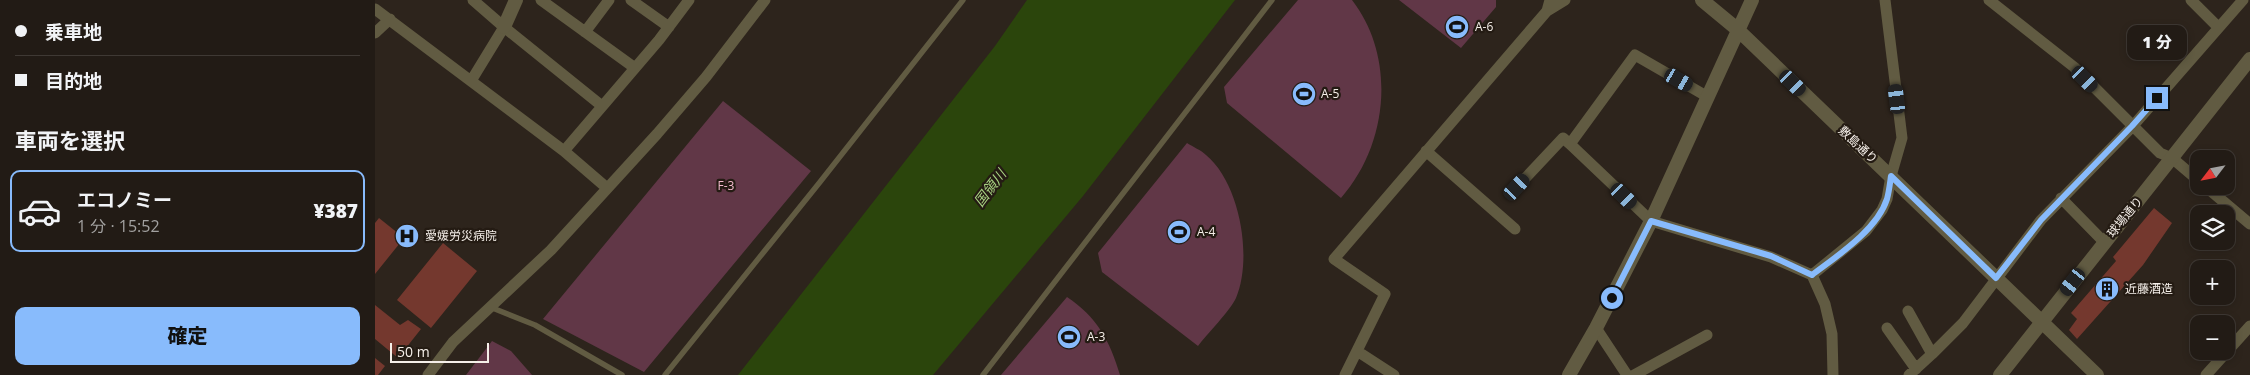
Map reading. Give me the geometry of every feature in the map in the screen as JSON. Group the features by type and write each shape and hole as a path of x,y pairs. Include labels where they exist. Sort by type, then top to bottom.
{"street":[{"path":"473,0 602,106"},
{"path":"471,81 504,27 516,0"},
{"path":"541,0 635,68"},
{"path":"585,32 609,0"},
{"path":"631,0 669,27"},
{"path":"564,151 669,27 689,0"},
{"path":"428,375 453,342 551,250 657,134 765,0"},
{"path":"1345,375 1385,294 1334,259 1549,6 1565,0"},
{"name":"敷島通り","path":"1702,0 1737,29 2097,375"},
{"path":"1569,375 1596,328 1651,221 1737,29 1752,0"},
{"path":"1812,275 1866,231 1887,199 1891,176 1902,138 1885,0"},
{"path":"1989,0 2074,67 2160,152 2172,158 2190,173"},
{"path":"2191,0 2218,27"},
{"path":"1887,328 1912,372 1963,323 2041,220 2132,126 2243,0"},
{"path":"375,8 564,151 607,188"},
{"path":"375,33 390,19"},
{"path":"1570,144 1635,55 1708,97"},
{"name":"球場通り","path":"2000,375 2250,59"},
{"path":"1517,187 1563,138 1651,221 1771,256 1812,275 1825,304 1832,334 1833,375"},
{"path":"1426,151 1515,229"},
{"path":"2216,195 2250,224"},
{"path":"2061,198 2104,242"},
{"path":"1908,310 1932,354"},
{"path":"2206,375 2250,326"},
{"path":"1596,328 1627,375"},
{"path":"1634,375 1707,335"},
{"path":"1357,351 1394,375"}],"lane":[{"path":"665,375 963,0"},
{"path":"983,375 1272,0"},
{"path":"490,307 535,325 622,375"}],"green space":[{"name":"A-5","path":"1298,0 1352,0 1366,23 1376,48 1381,74 1381,101 1377,127 1369,153 1357,177 1341,198 1227,103 1224,87"},
{"name":"A-6","path":"1399,0 1496,0 1496,7 1461,48"},
{"name":"F-3","path":"723,101 811,171 644,372 543,319"},
{"name":"A-4","path":"1187,143 1206,155 1218,168 1227,184 1235,202 1243,243 1241,282 1236,298 1224,316 1198,346 1102,272 1098,253"},
{"name":"A-3","path":"1067,297 1087,313 1101,331 1112,351 1120,375 1001,375"},
{"path":"492,341 511,351 532,375 466,375"}],"water":[{"name":"国領川","path":"1027,0 1235,0 1083,196 933,375 738,375 995,46"}],"building":[{"name":"近藤酒造","path":"2154,208 2172,223 2143,265 2077,339 2069,330 2077,319 2071,313 2116,261 2113,257"},
{"path":"379,218 404,238 375,274 375,223"},
{"path":"443,243 477,271 431,328 397,300"},
{"path":"375,305 400,325 408,320 421,329 398,358 375,339"},
{"path":"375,358 385,366 378,375 375,375"}],"place":[{"name":"A-6","path":"1457,27"},
{"name":"A-5","path":"1304,94"},
{"name":"A-4","path":"1179,232"},
{"name":"愛媛労災病院","path":"407,236"},
{"name":"近藤酒造","path":"2107,289"},
{"name":"A-3","path":"1069,337"}],"route":[{"path":"1612,298 1651,221 1771,256 1812,275 1844,251 1866,231 1887,199 1891,176 1996,278 2041,220 2157,98"}]}
